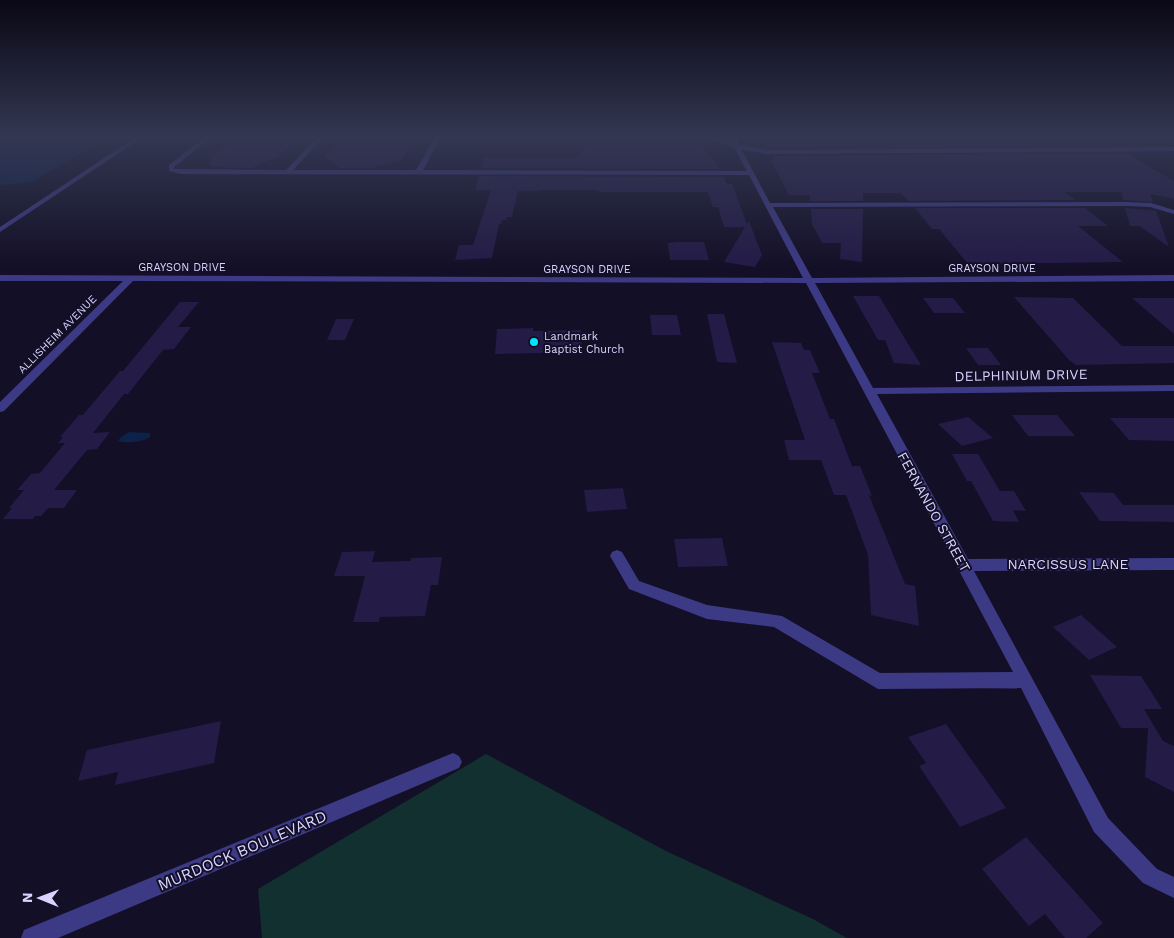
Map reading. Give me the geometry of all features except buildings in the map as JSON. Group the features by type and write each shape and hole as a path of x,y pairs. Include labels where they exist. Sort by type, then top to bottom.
{"street":[{"path":"0,230 74,181"},
{"name":"FERNANDO STREET","path":"755,181 1026,680 1101,825 1150,876 1174,888"},
{"path":"768,205 1128,204 1151,205 1174,212"},
{"name":"GRAYSON DRIVE","path":"0,278 810,281 1174,278"},
{"name":"ALLISHEIM AVENUE","path":"0,408 131,278"},
{"name":"DELPHINIUM DRIVE","path":"868,391 1174,388"},
{"path":"617,556 634,586 707,612 777,620 878,681 1026,680"},
{"name":"NARCISSUS LANE","path":"963,565 1174,564"},
{"name":"MURDOCK BOULEVARD","path":"32,938 453,762"}],"green space":[{"path":"486,754 666,851 813,919 847,938 262,938 258,889"}],"water":[{"path":"0,181 33,181 31,182 0,185"},
{"path":"129,432 150,433 150,437 134,442 118,441"}],"place":[{"name":"Landmark Baptist Church","path":"534,342"}]}
